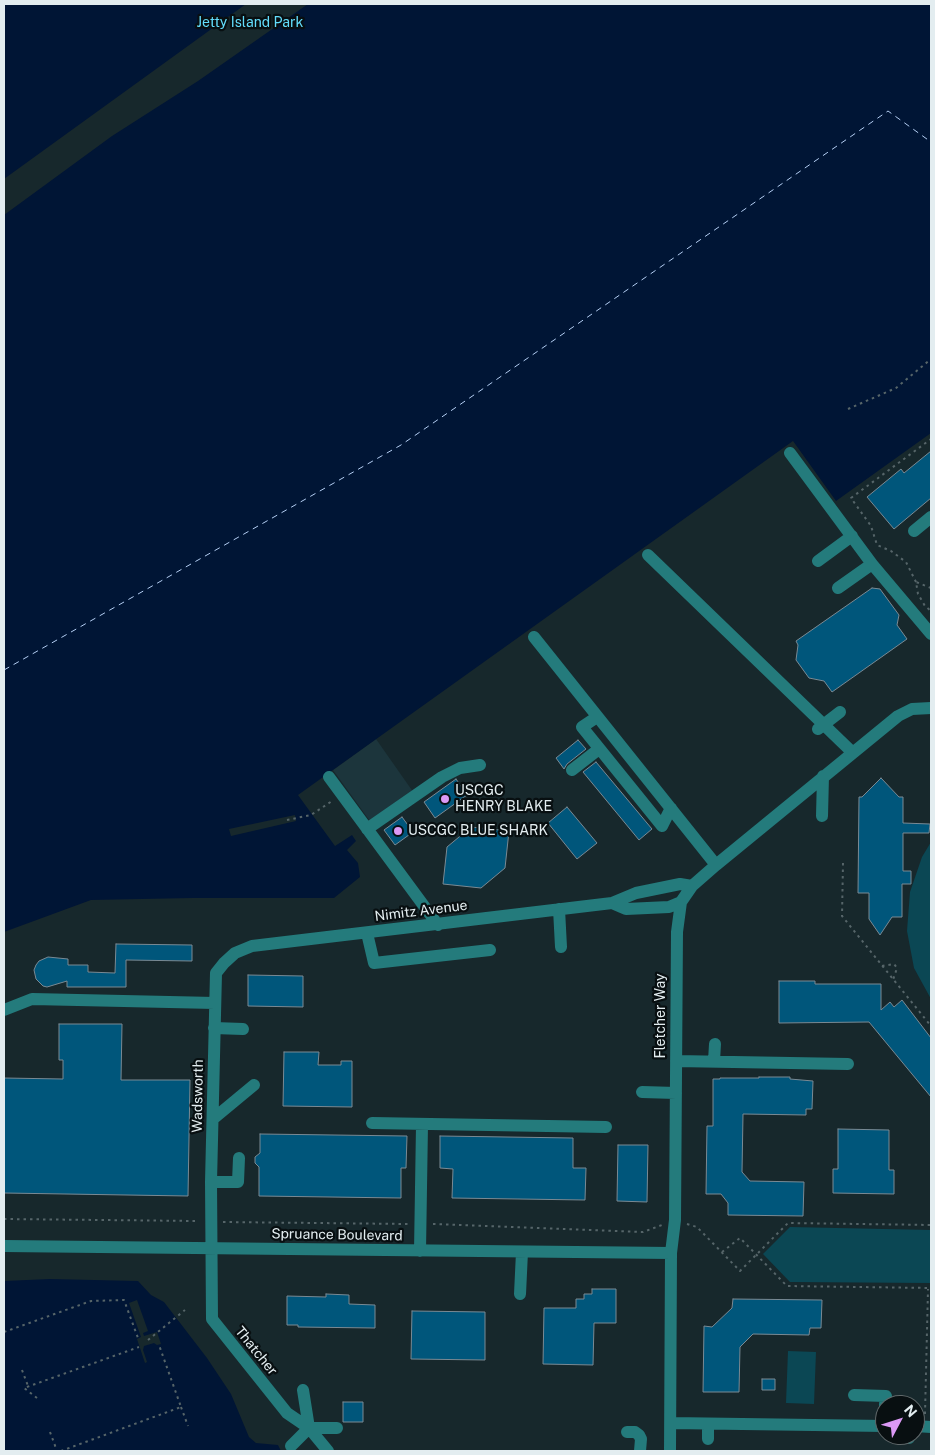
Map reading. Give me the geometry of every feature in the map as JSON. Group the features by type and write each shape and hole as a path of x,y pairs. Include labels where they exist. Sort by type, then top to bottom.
{"street":[{"path":"790,453 872,564 931,634"},
{"path":"914,531 931,517"},
{"path":"818,561 852,536"},
{"path":"648,555 820,727 852,752"},
{"path":"838,588 872,564"},
{"path":"534,637 716,865"},
{"name":"Fletcher Way","path":"670,1451 671,1253 675,1220 677,932 681,902 692,886 716,865 898,716 912,709 931,708"},
{"path":"820,727 840,712"},
{"path":"597,717 582,727 662,826 671,808"},
{"path":"572,770 599,749"},
{"path":"367,829 442,777 460,768 480,764"},
{"path":"822,816 823,776"},
{"path":"329,777 438,925"},
{"name":"Nimitz Avenue","path":"235,953 252,946 612,903 636,893 680,884 692,886"},
{"name":"Nimitz Avenue","path":"612,903 626,909 669,907 681,902"},
{"path":"560,910 561,947"},
{"path":"367,933 374,963 490,950"},
{"name":"Wadsworth","path":"211,1248 216,973 235,953"},
{"path":"4,1010 32,999 215,1003"},
{"path":"214,1028 243,1029"},
{"path":"714,1061 715,1044"},
{"path":"676,1061 848,1064"},
{"path":"212,1119 254,1085"},
{"path":"642,1092 676,1092"},
{"path":"212,1119 230,1120"},
{"path":"372,1123 606,1127"},
{"path":"420,1251 422,1125"},
{"path":"211,1182 238,1182 240,1158"},
{"name":"Spruance Boulevard","path":"4,1246 671,1253"},
{"name":"Thatcher","path":"211,1248 212,1319 287,1413 309,1428 328,1451"},
{"path":"520,1294 522,1252"},
{"path":"302,1390 309,1428"},
{"path":"854,1395 875,1396"},
{"path":"671,1423 875,1426"},
{"path":"708,1424 708,1439"},
{"path":"290,1446 309,1428 337,1428"},
{"path":"627,1432 635,1432 639,1435 640,1451"}],"path":[{"path":"848,409 896,388 931,359"},
{"path":"931,439 851,498 871,526 877,545 891,551 906,562 916,582 918,594 931,612"},
{"path":"916,582 931,588"},
{"path":"287,820 311,815 342,794"},
{"path":"843,862 842,916 931,1026"},
{"path":"882,966 894,964 897,968 893,980"},
{"path":"4,1219 421,1224 643,1232 675,1220 697,1227 740,1271 788,1223 931,1225"},
{"path":"722,1252 740,1238 787,1286 931,1288"},
{"path":"928,1289 928,1422"},
{"path":"4,1332 91,1301 124,1300 138,1338"},
{"path":"148,1340 185,1310"},
{"path":"159,1344 188,1426"},
{"path":"37,1398 24,1388 139,1347"},
{"path":"22,1370 28,1386"},
{"path":"61,1451 181,1407"},
{"path":"50,1432 57,1451"}],"shaded area":[{"path":"4,4 246,4 4,179"},
{"path":"308,4 931,4 931,433 836,501 793,441 298,795 335,846 352,835 356,841 347,850 358,863 360,877 334,898 91,900 4,932 4,215 112,136 198,81"},
{"path":"376,739 416,796 375,828 333,770"},
{"path":"931,842 931,999 914,968 907,931 910,892 922,857"},
{"path":"790,1227 931,1230 931,1283 790,1282 763,1254"},
{"path":"50,1279 138,1281 151,1295 164,1302 207,1358 231,1394 249,1437 256,1443 278,1445 281,1451 4,1451 4,1281"},
{"path":"788,1351 816,1352 814,1404 786,1403"}],"pier":[{"path":"295,815 296,821 231,836 229,829"},
{"path":"137,1300 148,1331 143,1333 144,1336 157,1332 161,1344 157,1345 154,1343 144,1346 143,1350 147,1362 145,1363 137,1339 141,1337 129,1303"}],"building":[{"path":"931,451 931,498 894,529 867,497 901,469 904,473"},
{"path":"872,588 880,589 899,615 897,625 907,639 832,692 824,681 809,678 796,660 798,645 796,641"},
{"path":"578,740 586,749 567,764 564,769 556,758"},
{"path":"596,762 652,829 639,840 583,772"},
{"path":"881,778 899,797 903,797 903,823 930,824 929,833 903,833 903,871 911,871 911,884 902,884 902,917 892,917 880,935 869,919 869,893 858,893 859,797 862,797"},
{"name":"USCGC HENRY BLAKE","path":"456,779 467,795 435,818 424,802"},
{"path":"567,807 597,843 577,859 548,823"},
{"name":"USCGC BLUE SHARK","path":"402,817 413,832 395,845 384,830"},
{"path":"471,827 509,831 505,868 481,888 443,884 447,847"},
{"path":"116,944 192,945 192,961 126,960 126,987 67,987 67,981 47,987 43,986 36,979 34,970 36,965 39,961 48,957 68,959 68,965 88,965 88,972 115,973"},
{"path":"248,975 303,976 303,1007 248,1006"},
{"path":"779,981 815,981 815,984 881,984 881,1010 890,1002 894,1007 902,1000 931,1038 931,1097 869,1022 779,1023"},
{"path":"59,1024 122,1024 121,1080 190,1080 188,1196 4,1193 4,1078 63,1079 63,1060 59,1060"},
{"path":"284,1052 319,1052 318,1065 341,1065 341,1061 352,1061 352,1107 283,1106"},
{"path":"790,1077 790,1079 813,1081 812,1109 806,1109 806,1115 743,1114 742,1172 750,1181 804,1182 803,1216 728,1215 728,1203 721,1194 706,1194 707,1126 713,1126 713,1079"},
{"path":"838,1129 889,1130 889,1170 894,1170 894,1194 833,1193 833,1169 838,1169"},
{"path":"260,1134 407,1136 406,1168 401,1168 401,1198 259,1196 259,1167 255,1163 255,1157 260,1153"},
{"path":"440,1136 573,1138 573,1168 586,1168 585,1200 452,1198 453,1169 440,1168"},
{"path":"618,1145 648,1145 647,1202 617,1201"},
{"path":"592,1289 616,1289 616,1323 594,1323 593,1365 543,1364 544,1308 576,1308 576,1299 584,1299 584,1294 592,1294"},
{"path":"326,1294 349,1295 349,1304 375,1305 375,1328 298,1327 298,1325 287,1325 287,1296 326,1297"},
{"path":"733,1299 822,1300 821,1328 810,1328 809,1335 753,1334 740,1347 739,1392 703,1392 704,1326 712,1327 732,1308"},
{"path":"412,1311 485,1312 485,1360 411,1359"},
{"path":"762,1379 775,1379 775,1390 762,1390"},
{"path":"343,1402 363,1402 363,1422 343,1422"}],"ferry route":[{"path":"4,670 401,445 888,111 931,142"}],"place":[{"name":"USCGC HENRY BLAKE","path":"445,799"},
{"name":"USCGC BLUE SHARK","path":"398,831"}],"park label":[{"name":"Jetty Island Park","path":"250,23"}]}
